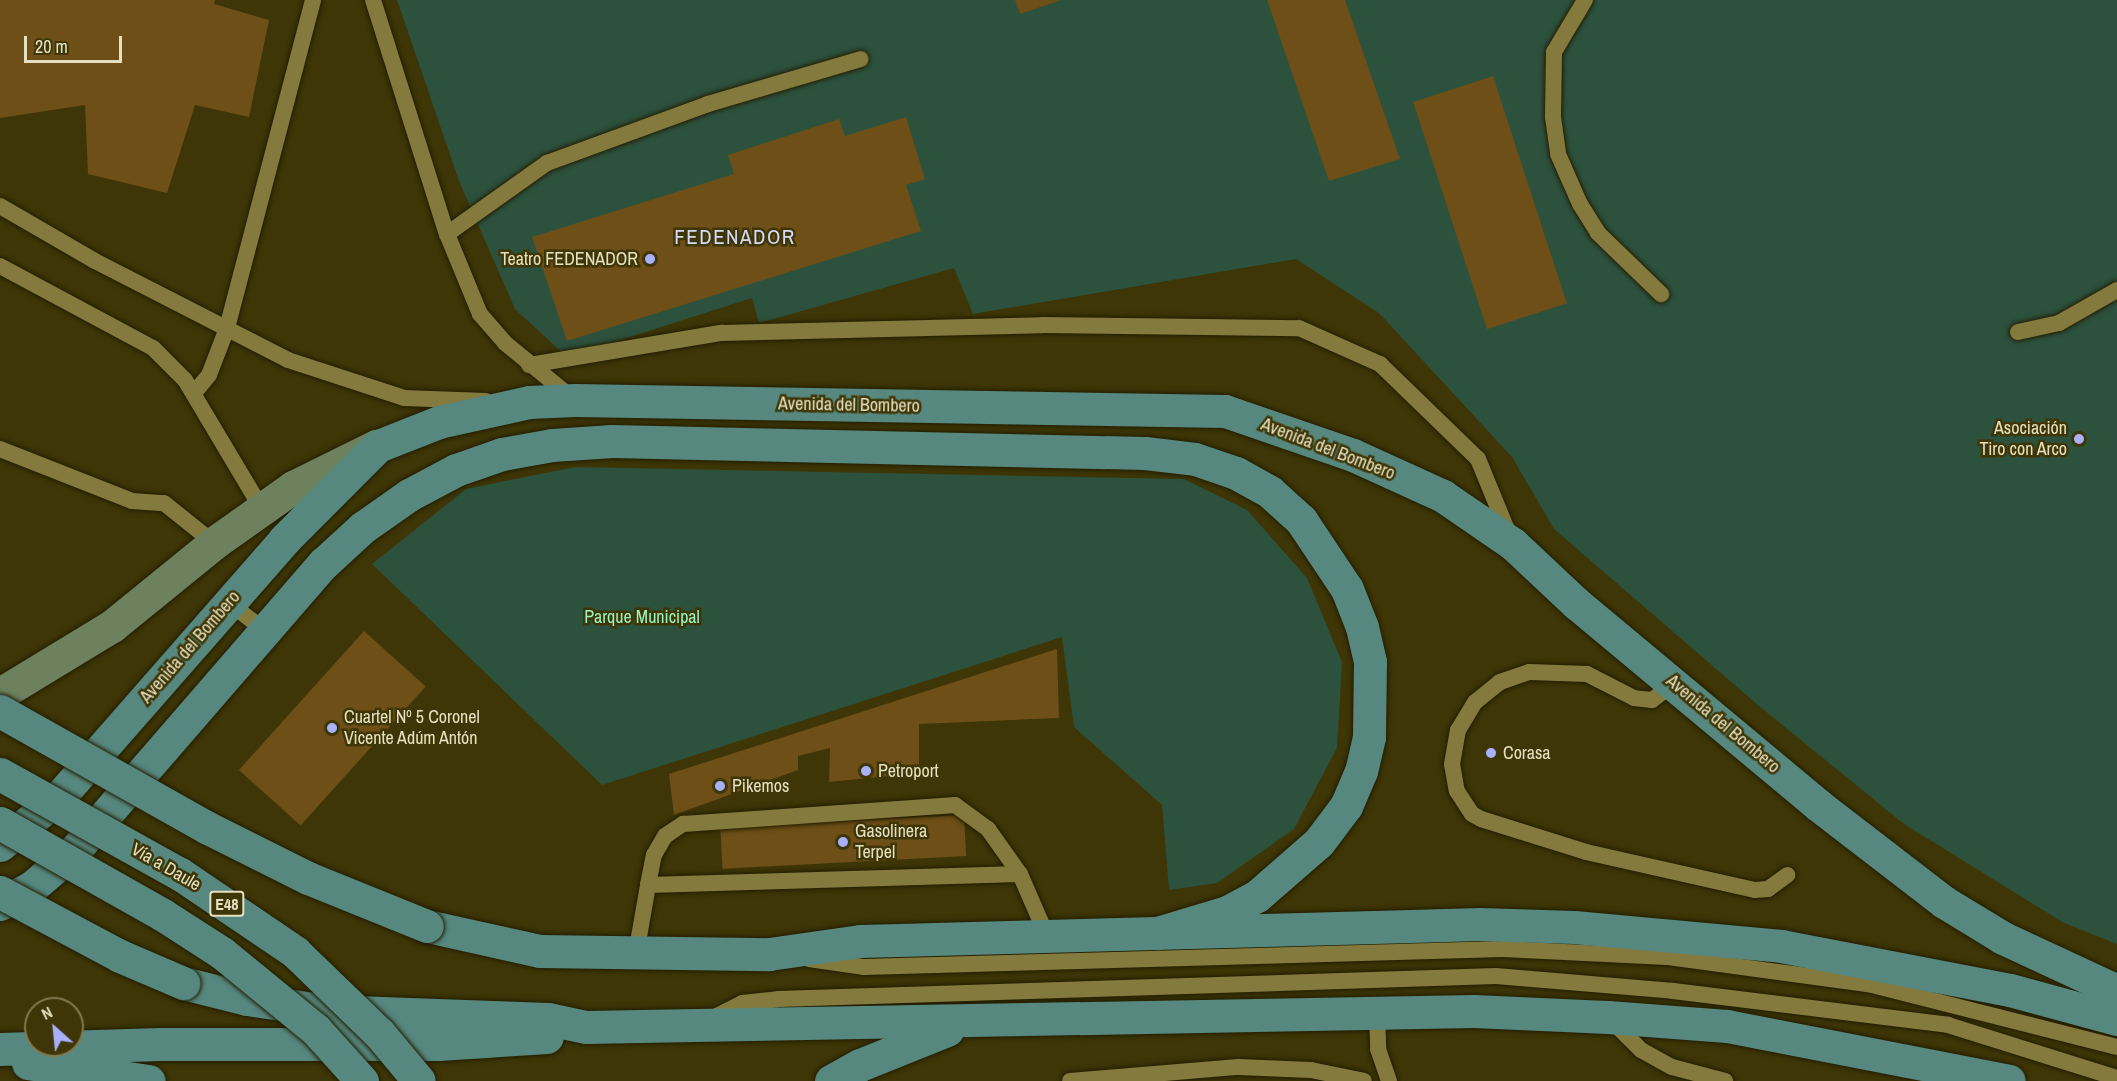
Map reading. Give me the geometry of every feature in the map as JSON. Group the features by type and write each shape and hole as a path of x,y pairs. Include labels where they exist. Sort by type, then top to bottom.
{"main road":[{"name":"Avenida del Bombero","path":"0,694 112,627 214,543 293,487 378,446 439,422 528,402 575,400 1225,411 1353,455 1443,496 1513,544 1577,604 1818,805 1944,902 2003,938 2117,991"},
{"path":"0,904 32,887 75,850 135,784 263,629 362,528 409,495 456,470 502,454 552,445 612,441 1145,453 1195,459 1236,473 1270,492 1301,520 1347,590 1370,662 1369,736 1361,771 1346,806 1319,842 1288,873 1257,896 1227,912 1157,933"},
{"name":"Avenida del Bombero","path":"0,844 61,795 284,540 378,446"},
{"path":"0,711 278,863 427,926 540,951 769,954 860,941 1480,924 1660,933 1792,948 2010,990 2117,1019"},
{"name":"Vía a Daule","path":"0,774 180,874 296,952 379,1033 419,1081"},
{"name":"E48","path":"0,823 164,915 222,953 308,1023 362,1081"},
{"path":"0,892 57,924 183,983 247,999 327,1011 548,1019 586,1027"},
{"path":"0,1049 487,1043 550,1037 586,1027 705,1023 972,1022 1474,1011 1608,1017 1727,1026 2009,1081"},
{"path":"831,1081 914,1042 972,1022"},
{"path":"0,1059 149,1081"}],"lane":[{"path":"194,393 209,375 227,328 313,0"},
{"path":"373,0 447,234 480,314 529,365 575,400"},
{"path":"1585,0 1554,51 1553,117 1558,154 1580,204 1598,233 1661,294"},
{"path":"447,234 547,163 708,104 861,59"},
{"path":"0,206 288,360 404,398 528,402"},
{"path":"0,266 153,348 194,393 262,509"},
{"path":"2018,332 2059,323 2117,290"},
{"path":"529,365 721,333 1042,325 1299,328 1380,364 1478,459 1513,544"},
{"path":"0,448 132,501 164,503 214,543"},
{"path":"229,603 263,629"},
{"path":"1674,683 1652,700 1634,698 1587,674 1529,672 1500,682 1475,702 1458,730 1452,764 1457,791 1472,814 1481,819 1586,852 1755,890 1768,889 1787,875"},
{"path":"636,954 654,855 665,836 683,824 955,805 988,829 1020,874 1047,936"},
{"path":"648,885 1020,874"},
{"path":"769,954 864,966 1503,948 1667,957 1868,984 2117,1047"},
{"path":"705,1023 724,1009 778,999 1496,976 1673,991 1948,1025 2117,1078"},
{"path":"1377,1013 1378,1049 1389,1081"},
{"path":"1608,1017 1641,1050 1672,1067 1725,1081"},
{"path":"1070,1081 1238,1067 1311,1070 1364,1081"}],"green space":[{"path":"397,0 2117,0 2117,944 2064,923 1904,824 1759,706 1554,529 1512,457 1379,313 1296,259 973,314 954,268 759,323 752,298 567,357 515,309 459,181"},
{"name":"Parque Municipal","path":"575,467 1184,479 1247,510 1307,578 1342,662 1337,748 1294,829 1217,883 1169,890 1162,805 1074,727 1062,637 602,785 372,564 466,489"}],"building":[{"path":"0,0 215,0 214,4 269,20 249,117 195,105 167,193 88,174 85,105 0,118"},
{"path":"1015,0 1061,0 1020,14"},
{"path":"1267,0 1345,0 1400,159 1329,181"},
{"path":"1493,76 1567,303 1487,329 1413,102"},
{"path":"906,117 925,179 906,185 921,231 567,341 532,237 734,174 728,155 839,119 845,136"},
{"name":"Cuartel Nº 5 Coronel Vicente Adúm Antón","path":"364,631 426,687 301,826 239,770"},
{"path":"1057,649 1059,718 919,724 919,773 829,782 830,748 798,756 798,770 674,815 669,774"},
{"name":"Gasolinera Terpel","path":"964,815 966,856 722,869 720,828"}],"place":[{"name":"Teatro FEDENADOR","path":"650,259"},
{"name":"Asociación Tiro con Arco","path":"2079,439"},
{"name":"Cuartel Nº 5 Coronel Vicente Adúm Antón","path":"332,728"},
{"name":"Corasa","path":"1491,753"},
{"name":"Petroport","path":"866,771"},
{"name":"Pikemos","path":"720,786"},
{"name":"Gasolinera Terpel","path":"843,842"}],"district":[{"name":"FEDENADOR","path":"735,237"}]}
